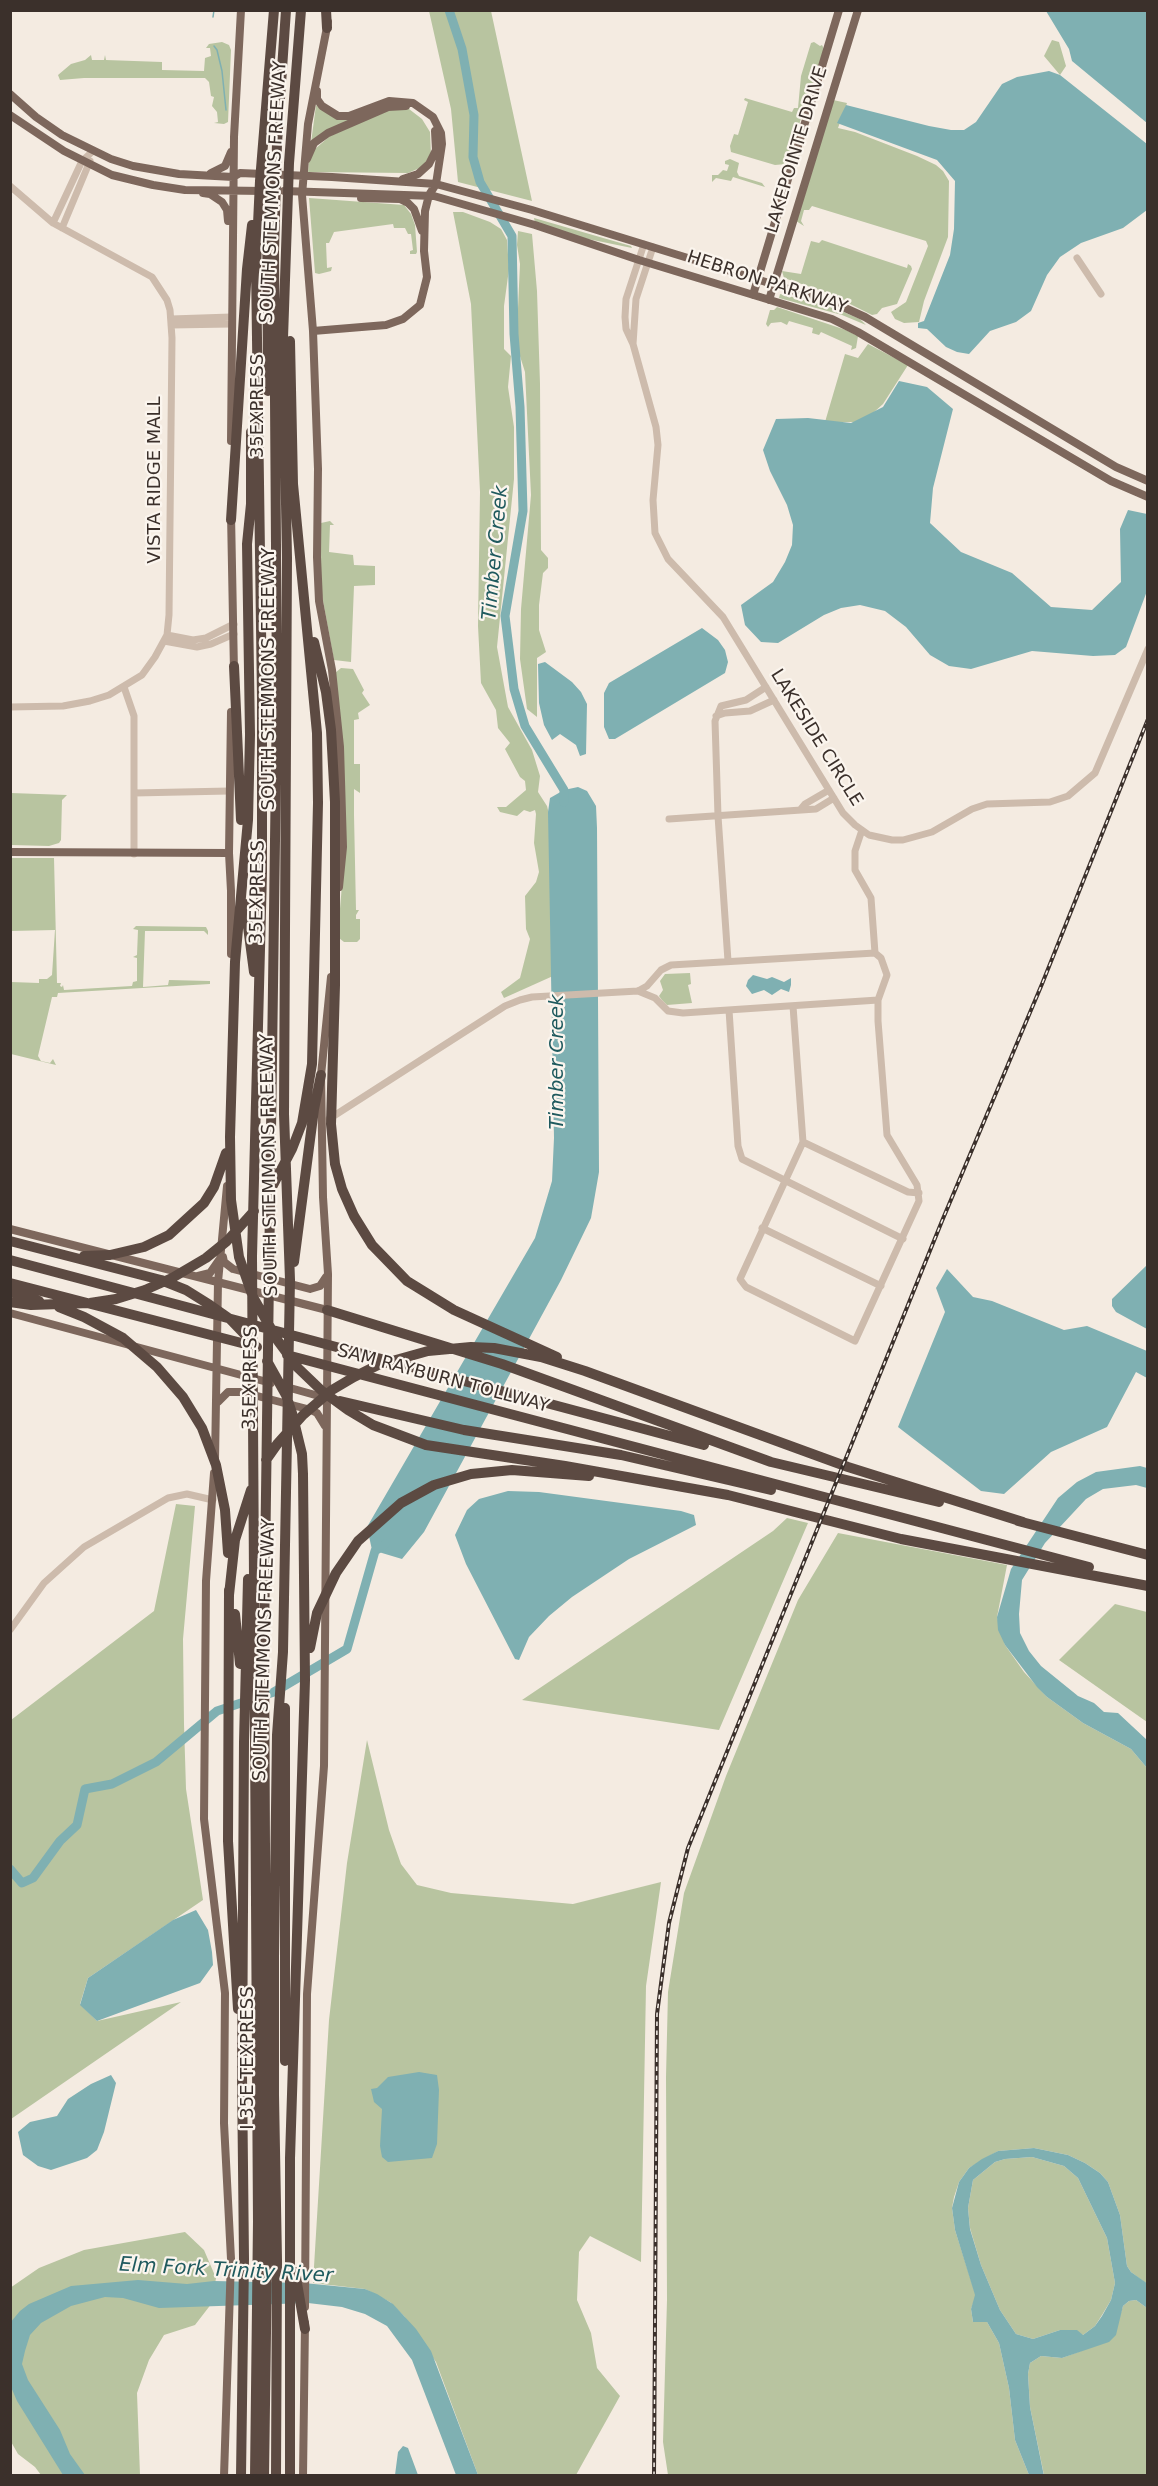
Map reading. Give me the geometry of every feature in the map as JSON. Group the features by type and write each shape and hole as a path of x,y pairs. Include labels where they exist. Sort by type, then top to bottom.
{"highway":[{"name":"SOUTH STEMMONS FREEWAY","path":"251,1644 254,1521 252,1256 262,698 256,363 258,207 274,10"},
{"path":"277,143 286,10"},
{"path":"277,143 296,10"},
{"name":"SOUTH STEMMONS FREEWAY","path":"266,2318 267,2261 255,1993 265,1928 282,1734 294,1283 284,1114 287,558 283,382 287,203 301,10"},
{"path":"327,28 328,10"},
{"name":"35EXPRESS","path":"251,1644 277,695 274,251 277,143"},
{"path":"261,164 267,183 267,365 271,456 275,470"},
{"path":"10,1302 42,1305 90,1304 146,1290 190,1268 227,1241 248,1219 270,1190 297,1137 305,1110 311,1079 318,803 317,733 293,484 287,203"},
{"path":"231,520 247,262 251,227 258,207"},
{"path":"256,363 249,450 251,504 247,544 248,820 235,962 230,1137 234,1227 239,1257 253,1297 278,1341 298,1368 322,1391 373,1425 426,1445 565,1466 739,1497 901,1539 1148,1584"},
{"path":"306,613 326,692 331,730 335,802 335,985 331,1124 335,1164 347,1203 372,1245 397,1272 418,1290 454,1310 544,1349 585,1371"},
{"path":"234,666 246,911 258,1002"},
{"path":"294,1283 314,1109 321,1075"},
{"path":"72,1256 110,1255 144,1247 169,1235 204,1203 214,1187 223,1169 230,1137"},
{"path":"10,1241 161,1280 194,1295 230,1319 256,1345 276,1375 292,1413 302,1454 305,1680 299,1928 290,1993 290,2475"},
{"name":"SAM RAYBURN TOLLWAY","path":"10,1260 771,1462"},
{"name":"SAM RAYBURN TOLLWAY","path":"10,1283 868,1508"},
{"path":"10,1291 60,1308 108,1329 141,1352 183,1397 202,1428 220,1478 227,1525 229,1595 228,1806 231,1924 255,1993 242,2075 244,2259 241,2475"},
{"path":"327,1310 502,1364 771,1462 1023,1522 1148,1555"},
{"path":"229,1595 235,1540 251,1488 278,1443 303,1415 332,1390 378,1365 428,1351 450,1348 471,1347 518,1351 585,1371 848,1467 1023,1522"},
{"path":"326,1398 464,1430 621,1455 854,1511 868,1508 1148,1584"},
{"path":"215,1468 251,1644 265,1928 290,1993"},
{"path":"305,1680 317,1612 336,1573 352,1549 371,1528 393,1509 417,1494 452,1479 471,1474 512,1470 658,1484"},
{"path":"251,1644 244,1707 254,1740 265,1928"},
{"name":"SOUTH STEMMONS FREEWAY","path":"265,1928 255,1993 276,2196 267,2261 266,2318"},
{"path":"276,2196 283,2233 297,2281 304,2328"},
{"path":"234,2475 266,2318"},
{"path":"255,2475 266,2318"},
{"path":"264,2475 266,2318"},
{"path":"266,2318 276,2475"}],"main road":[{"name":"SOUTH STEMMONS FREEWAY","path":"225,2475 231,2259 224,2123 225,1993 204,1819 204,1652 206,1581 218,1402 218,1282 230,1149 232,926 229,853 234,666 231,320 237,190 234,137 241,10"},
{"name":"LAKEPOINTE DRIVE","path":"753,295 839,10"},
{"name":"LAKEPOINTE DRIVE","path":"769,300 858,10"},
{"name":"SOUTH STEMMONS FREEWAY","path":"303,2475 308,1994 325,1726 328,1274 321,1075 343,847 340,747 332,670 319,601 317,571 318,469 313,331 302,195 308,124 327,28"},
{"path":"830,42 847,46"},
{"path":"313,331 386,325 412,314 420,305 427,277 424,239 425,211 429,195 436,184 442,149 442,138 436,122 424,109 413,103 395,100 383,102 349,116 338,116 322,106 317,99 316,84"},
{"name":"HEBRON PARKWAY","path":"10,94 50,127 93,151 133,166 179,174 332,177 436,184 532,210 834,303 877,324 1116,467 1148,481"},
{"path":"303,171 309,152 320,137 388,107 401,105 417,110 426,116 434,130 436,145 432,160 422,171 413,176 392,181"},
{"path":"10,115 47,141 85,163 133,180 210,194 222,202 227,210 232,260"},
{"path":"204,175 225,166 230,159 234,137"},
{"path":"185,190 350,192 359,198 400,199 408,203 418,217 424,239"},
{"name":"HEBRON PARKWAY","path":"350,192 429,195 450,200 832,319 869,338 1111,481 1148,497"},
{"path":"869,338 877,324"},
{"path":"1022,428 1029,414"},
{"path":"1030,433 1038,419"},
{"path":"10,852 229,853"},
{"path":"10,1229 327,1310"},
{"path":"222,1254 228,1267 310,1289 320,1286 328,1274"},
{"path":"194,1276 210,1273 222,1254"},
{"path":"218,1303 221,1296 232,1290 244,1289"},
{"path":"10,1313 326,1398"},
{"path":"295,1389 312,1386 326,1369"},
{"path":"218,1402 228,1392 242,1392 317,1413 326,1428"}],"street":[{"path":"53,223 93,151"},
{"path":"62,228 85,163"},
{"name":"VISTA RIDGE MALL","path":"10,186 53,223 152,277 167,300 171,322 169,596 165,638 142,675 124,687 90,701 63,706 10,707"},
{"name":"LAKESIDE CIRCLE","path":"648,245 626,299 625,317 626,329 633,344 657,436 653,519 660,546 681,573 723,617 843,813 862,830 869,835 903,840 932,832 987,804 1050,802 1068,796 1095,773 1148,649"},
{"path":"1077,258 1101,294"},
{"path":"171,322 231,320"},
{"path":"165,638 193,640 234,629"},
{"path":"124,687 134,716 134,854"},
{"path":"728,961 718,816 716,716 721,705 746,700 766,687"},
{"path":"716,716 724,713 750,711 774,700"},
{"path":"800,810 829,790"},
{"path":"134,793 230,791"},
{"path":"669,819 816,809 834,798"},
{"path":"862,830 855,851 855,870 871,898 875,953"},
{"path":"638,991 661,970 671,965 875,953 881,958 888,975 878,999 887,1135 917,1185 919,1201 855,1341 742,1283 741,1274 803,1142 793,1006"},
{"path":"655,977 653,985 655,998"},
{"path":"322,1123 505,1006 532,997 638,991 655,998 668,1011 683,1013 878,999"},
{"path":"729,1010 738,1146 745,1162 903,1239"},
{"path":"803,1142 908,1192 919,1193"},
{"path":"762,1228 881,1286"},
{"path":"10,1630 44,1583 84,1547 168,1498 187,1494 213,1500"}],"green space":[{"path":"429,11 491,11 532,201 458,182 451,109"},
{"path":"1052,40 1059,42 1066,66 1060,75 1044,56"},
{"path":"222,42 229,45 231,50 228,122 224,124 214,123 218,122 217,112 212,106 214,97 211,96 209,82 205,78 60,80 58,75 71,64 85,60 91,55 92,60 104,60 105,55 106,60 162,62 162,70 204,71 205,58 211,56 210,48 206,48 209,44"},
{"path":"811,43 822,45 824,49 786,164 775,165 731,152 730,146 734,134 738,135 748,102 744,100 745,98 792,112 794,108 798,108 801,76"},
{"path":"833,100 847,103 838,128 855,132 936,165 949,181 948,237 924,301 919,322 904,323 895,319 891,312 906,302 928,246 926,241 812,206 809,210 804,210 801,221 804,226 796,221"},
{"path":"316,105 323,111 360,115 311,143"},
{"path":"395,107 409,109 422,119 430,132 431,155 422,167 408,173 308,172 309,161 315,149 330,136"},
{"path":"730,159 739,163 737,172 739,176 762,183 765,187 733,177 731,181 716,178 712,182 712,175 718,175 723,170 727,171 729,165 725,164 725,161"},
{"path":"309,198 404,205 415,225 416,254 410,254 413,250 411,234 408,234 405,228 394,228 393,224 334,232 329,243 326,243 327,268 332,267 331,271 315,273"},
{"path":"453,212 463,212 490,222 501,229 507,240 509,269 504,306 504,349 511,356 508,387 514,427 514,479 497,647 508,707 532,750 540,776 538,792 547,806 551,822 553,976 504,998 501,992 520,978 530,939 526,929 525,896 536,882 539,872 534,843 536,814 535,810 530,812 524,810 517,816 500,812 497,807 506,807 526,790 525,781 520,777 505,749 510,743 498,728 496,710 481,683 478,626 480,492 471,304"},
{"path":"534,218 632,248 583,238 535,223"},
{"path":"518,231 532,234 537,291 540,384 541,550 548,558 548,568 543,573 539,605 539,630 546,652 537,658 537,717 527,709 520,659 521,609 531,495 525,372 519,353 517,330 520,264 517,245"},
{"path":"822,240 907,268 908,264 911,266 912,269 897,304 882,308 877,314 872,315 828,293 784,278 782,271 801,274 811,241 819,243"},
{"path":"780,294 832,307 860,319 866,325 842,315 779,298"},
{"path":"777,307 858,336 856,348 851,350 852,346 821,332 819,335 812,333 813,328 789,321 787,325 781,322 771,323 768,327 766,324 770,310"},
{"path":"868,344 908,365 883,404 872,414 855,422 825,422 845,354 858,358"},
{"path":"330,521 334,525 330,525 329,552 353,555 354,565 375,566 375,585 354,586 351,662 334,660 321,590 321,523"},
{"path":"341,668 353,669 364,690 362,693 370,705 358,713 359,719 354,720 354,764 360,764 360,793 354,789 356,910 359,910 356,919 360,919 360,939 357,942 344,942 339,938 338,933 345,848 335,673"},
{"path":"11,793 67,795 62,800 59,843 49,846 11,845"},
{"path":"11,858 54,858 57,983 61,983 62,987 63,985 64,990 132,986 133,982 137,981 137,958 133,957 137,955 138,930 133,929 136,926 206,927 208,931 208,935 204,931 145,931 143,987 168,985 169,980 210,981 210,984 58,993 57,997 52,997 38,1056 41,1061 50,1063 53,1059 56,1065 11,1054 11,982 39,983 39,979 47,979 52,975 55,930 11,931"},
{"path":"690,973 691,984 688,985 692,1003 667,1005 659,996 663,990 660,981 665,974"},
{"path":"176,1504 195,1506 183,1639 184,1724 186,1789 203,1900 88,1978 80,2004 97,2021 181,2002 11,2119 11,1720 154,1611"},
{"path":"787,1518 808,1523 719,1730 522,1700 773,1531"},
{"path":"838,1533 1007,1565 997,1617 1005,1645 1024,1672 1047,1697 1083,1723 1131,1749 1147,1768 1147,2284 1127,2266 1120,2215 1108,2182 1100,2173 1068,2155 1034,2148 998,2151 969,2168 959,2182 952,2208 955,2230 976,2296 971,2309 973,2322 987,2322 999,2343 1009,2388 1015,2440 1029,2475 668,2475 663,2442 667,2300 668,1992 684,1893 726,1776 798,1600"},
{"path":"1115,1604 1147,1612 1147,1722 1059,1660"},
{"path":"367,1740 389,1830 401,1864 417,1885 451,1893 573,1904 661,1882 646,1986 641,2262 590,2236 579,2252 577,2300 591,2333 597,2368 620,2396 576,2475 478,2475 436,2362 404,2316 390,2302 365,2289 313,2283 329,2020 347,1863"},
{"path":"1032,2157 1064,2166 1078,2178 1107,2238 1115,2283 1111,2300 1095,2326 1083,2335 1060,2330 1033,2339 1016,2334 1000,2310 981,2265 970,2228 968,2208 973,2180 995,2162"},
{"path":"185,2232 204,2250 216,2278 212,2303 195,2325 164,2335 149,2360 137,2393 140,2475 41,2475 35,2467 18,2454 10,2440 10,2288 39,2268 84,2250"},
{"path":"1136,2300 1147,2308 1147,2475 1044,2475 1030,2407 1028,2374 1030,2363 1041,2356 1062,2358 1089,2348 1119,2319 1123,2306 1129,2301"}],"water":[{"path":"1046,11 1147,11 1147,123 1072,61 1069,49"},
{"path":"1049,71 1060,75 1147,144 1147,210 1123,228 1081,243 1060,257 1047,275 1031,311 1016,322 990,331 969,354 957,352 946,347 927,329 918,328 918,323 924,321 950,255 954,229 955,181 937,160 837,123 846,105 929,126 964,130 976,122 1002,84 1017,77"},
{"path":"899,381 927,387 953,409 933,488 930,523 961,552 1012,573 1051,607 1092,610 1121,582 1120,529 1128,510 1147,514 1147,591 1126,647 1115,655 1093,656 1032,651 971,669 949,666 930,655 906,627 885,611 860,605 841,608 824,615 778,643 761,642 745,625 741,605 773,582 792,545 793,525 787,505 770,471 763,450 776,419 808,418 851,423 883,407"},
{"path":"702,628 718,640 725,650 728,662 725,673 615,739 609,739 604,727 604,693 609,683"},
{"path":"545,662 572,682 581,692 587,704 586,754 580,756 576,745 560,734 552,740 544,725 539,703 538,664"},
{"path":"578,787 587,791 596,806 597,828 599,1172 591,1218 561,1280 424,1532 402,1559 372,1550 367,1527 535,1238 552,1181 554,1138 548,812 550,798 564,790"},
{"path":"753,975 767,979 772,977 784,982 791,978 789,992 781,989 772,995 764,990 752,994 746,986"},
{"path":"1147,1265 1147,1329 1116,1312 1112,1306 1112,1299"},
{"path":"947,1269 973,1297 992,1301 1064,1330 1087,1326 1147,1351 1147,1378 1136,1372 1107,1427 1051,1452 1004,1494 981,1491 898,1427 945,1312 936,1288"},
{"path":"1140,1466 1147,1468 1147,1488 1136,1485 1103,1489 1086,1499 1045,1543 1022,1580 1019,1614 1020,1633 1029,1651 1041,1666 1078,1696 1094,1703 1104,1712 1118,1713 1147,1740 1147,1768 1131,1749 1083,1723 1037,1687 1005,1645 998,1630 997,1617 1011,1569 1058,1498 1077,1482 1096,1472"},
{"path":"508,1491 539,1492 681,1511 694,1515 696,1525 629,1559 572,1597 529,1637 519,1660 515,1659 466,1564 455,1535 467,1510 479,1499"},
{"path":"196,1910 208,1930 213,1965 200,1983 97,2021 80,2005 88,1978 173,1920"},
{"path":"419,2072 437,2075 439,2090 437,2144 432,2158 388,2162 382,2157 380,2146 382,2109 374,2102 371,2089 377,2088 388,2077"},
{"path":"111,2075 116,2083 104,2132 97,2150 87,2158 51,2170 38,2166 23,2155 18,2132 30,2122 57,2116 68,2099 91,2084"},
{"path":"1034,2148 1068,2155 1100,2173 1108,2182 1120,2215 1127,2266 1131,2272 1148,2284 1147,2308 1136,2300 1129,2301 1123,2306 1116,2335 1109,2342 1062,2358 1041,2356 1030,2363 1028,2374 1030,2407 1044,2476 1029,2475 1015,2440 1009,2388 999,2343 987,2322 973,2322 971,2309 975,2295 955,2230 952,2208 959,2182 969,2168 998,2151","holes":["1032,2157 1064,2166 1078,2178 1107,2238 1115,2283 1111,2300 1102,2316 1095,2326 1083,2335 1077,2330 1060,2330 1033,2339 1016,2334 1000,2310 981,2265 970,2229 968,2208 973,2180 995,2162 1005,2159"]},
{"path":"138,2280 187,2284 214,2281 304,2283 365,2289 377,2294 393,2304 416,2329 431,2351 478,2475 456,2475 412,2360 387,2326 365,2314 342,2307 308,2303 159,2308 123,2298 105,2297 71,2306 41,2323 30,2335 25,2351 22,2364 28,2380 60,2430 70,2454 85,2475 63,2475 17,2401 11,2387 10,2323 29,2304 71,2286"},
{"path":"403,2446 408,2448 418,2475 395,2475 398,2452"}],"waterway":[{"path":"213,17 214,10"},
{"name":"Timber Creek","path":"449,10 462,49 474,115 473,157 480,182 512,236 514,334 520,407 523,511 505,616 514,689 525,726 564,790 564,802"},
{"path":"214,46 222,71 226,110"},
{"name":"Timber Creek","path":"10,1869 22,1883 33,1878 60,1841 77,1825 85,1789 112,1784 156,1762 217,1711 274,1692 347,1649 375,1551 385,1544"}],"railway":[{"path":"654,2476 657,2014 669,1923 688,1848 942,1221 1042,984 1148,719"}],"water label":[{"name":"Elm Fork Trinity River","path":"226,2271"}]}
